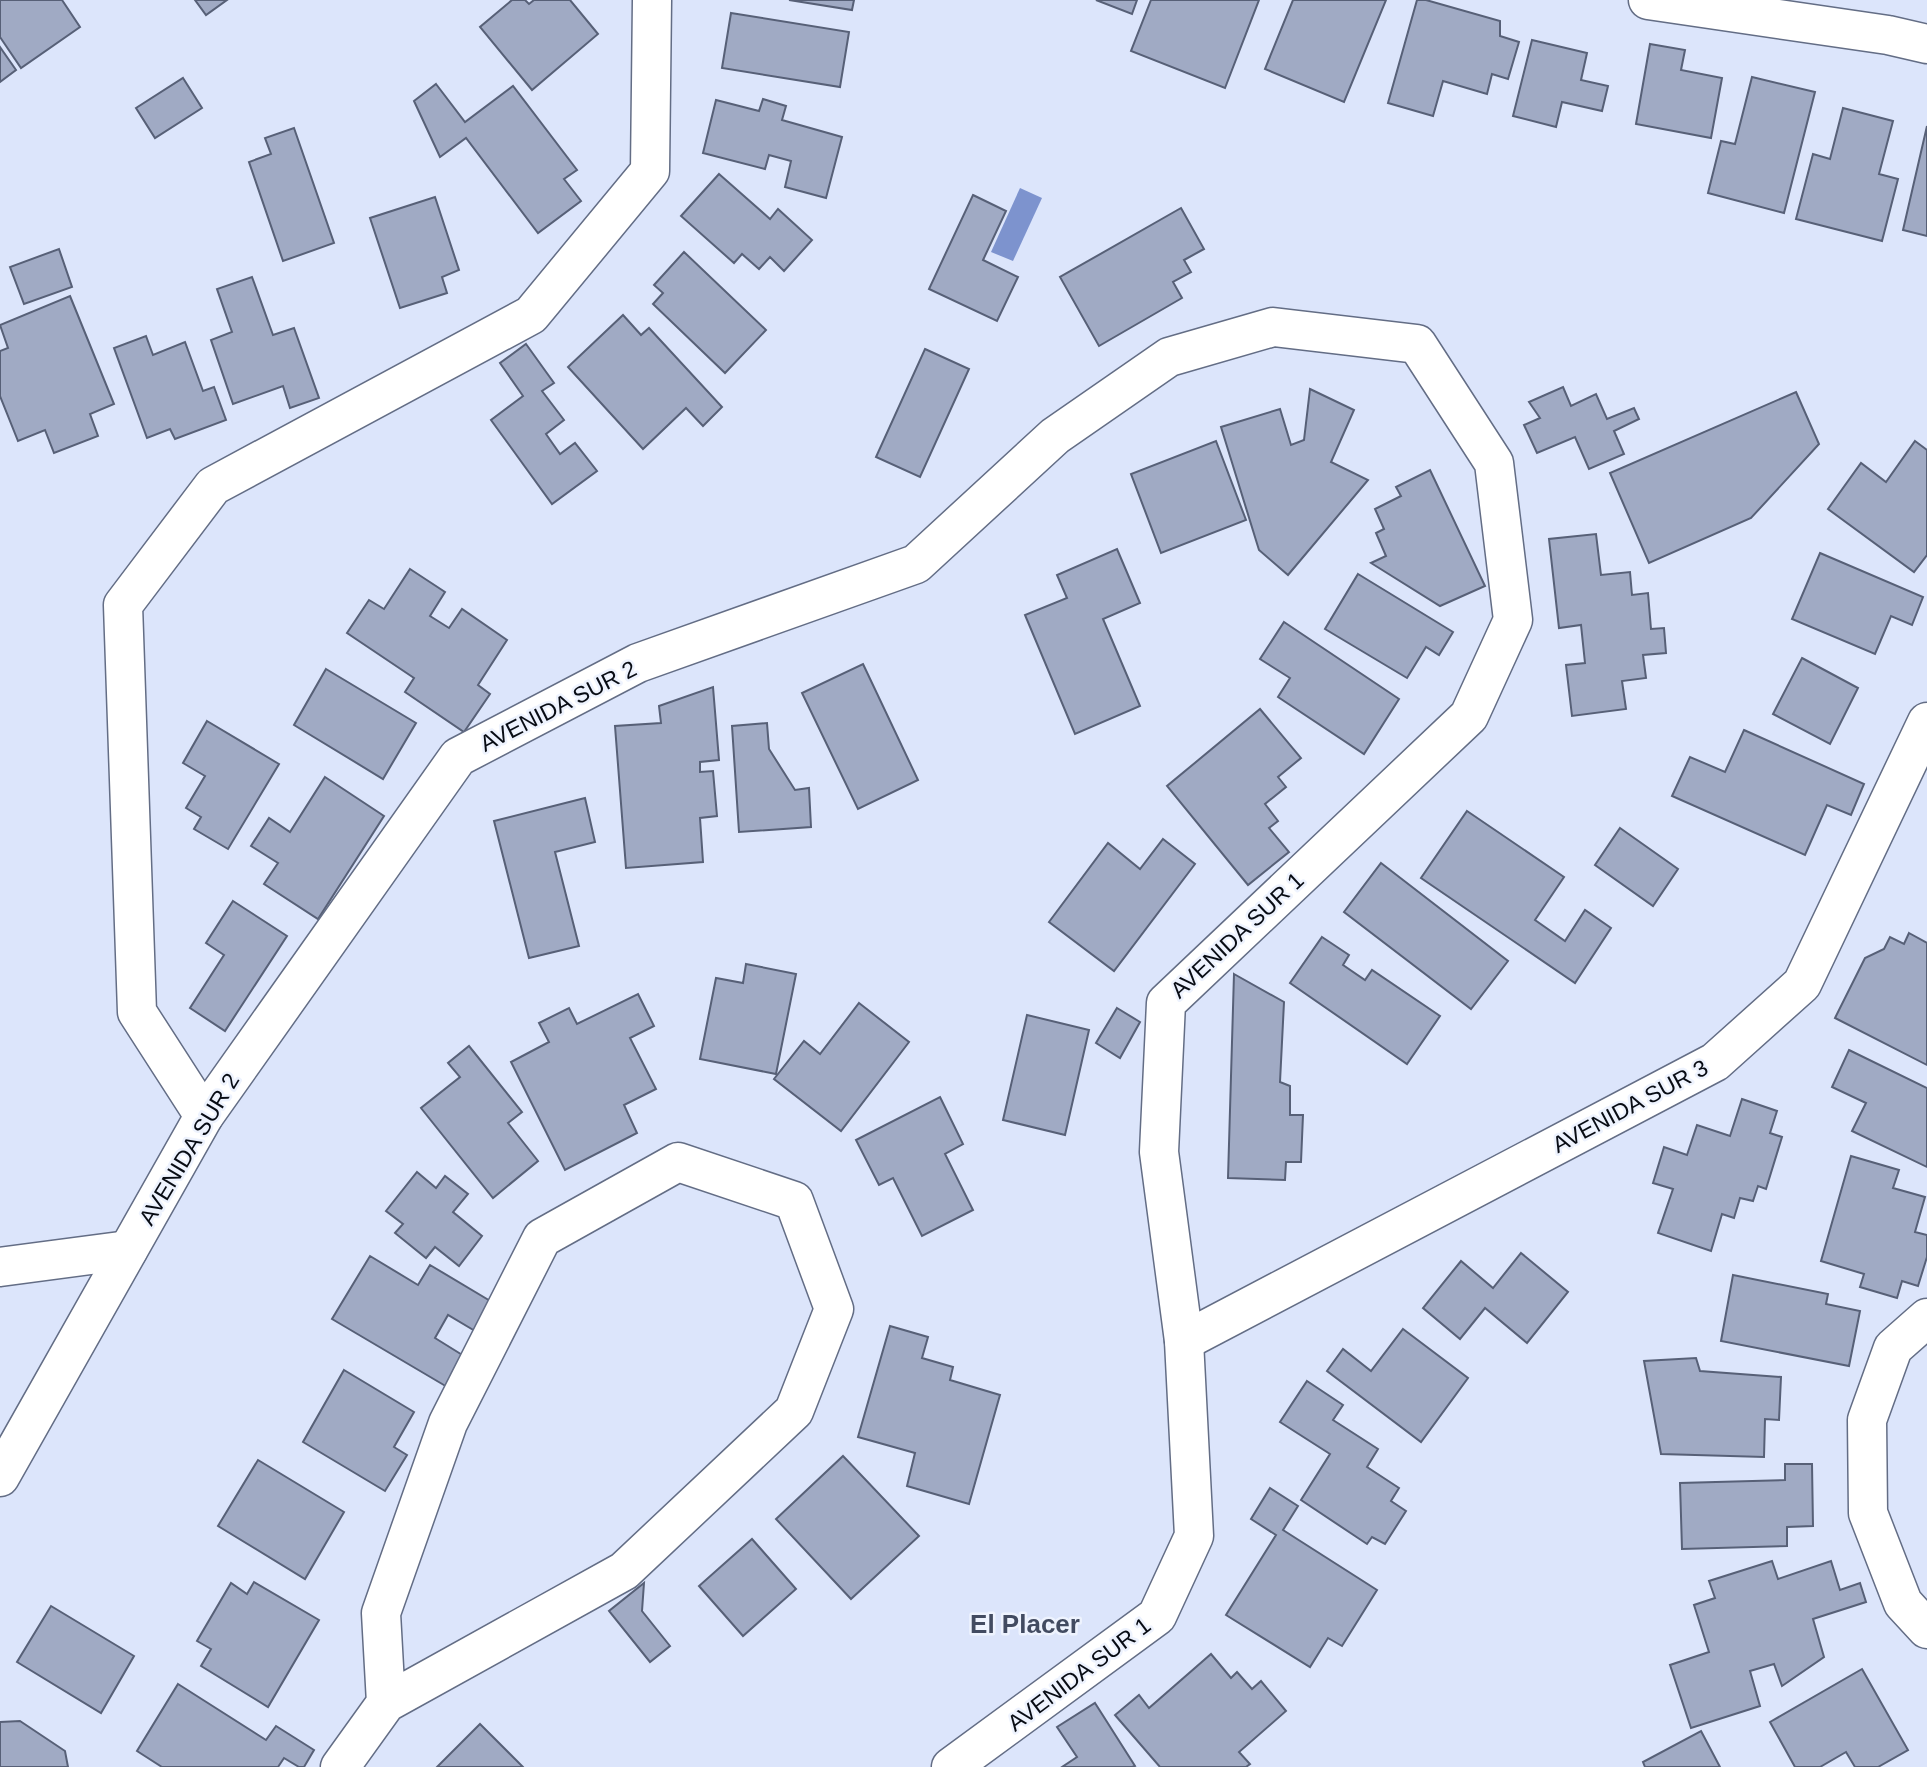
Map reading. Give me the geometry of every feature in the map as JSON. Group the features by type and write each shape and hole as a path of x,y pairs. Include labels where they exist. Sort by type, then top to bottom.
{"street":[{"path":"204,1116 137,1012 123,605 213,486 531,315 650,171 652,0"},
{"path":"1648,0 1888,34 1927,44"},
{"name":"AVENIDA SUR 2","path":"0,1477 204,1116 458,757 638,663 916,564 1055,436 1169,357 1273,327 1417,344"},
{"name":"AVENIDA SUR 1","path":"951,1767 1157,1616 1194,1536 1184,1340 1159,1152 1166,1003 1469,716 1513,620 1494,463 1417,344"},
{"name":"AVENIDA SUR 3","path":"1184,1340 1715,1062 1801,984 1927,722"},
{"path":"340,1767 386,1703 624,1571 794,1411 834,1309 794,1201 678,1162 542,1238 448,1423 381,1613 386,1703"},
{"path":"0,1267 128,1250"},
{"path":"1927,1318 1894,1348 1867,1420 1868,1513 1903,1603 1927,1629"}],"water":[{"path":"1020,188 1042,198 1013,261 991,252"}],"building":[{"path":"0,0 62,0 80,27 21,68 0,37"},
{"path":"195,0 227,0 206,15"},
{"path":"512,0 525,0 529,4 534,0 570,0 598,34 532,90 480,27"},
{"path":"789,0 854,0 852,10"},
{"path":"1096,0 1137,0 1132,14"},
{"path":"1151,0 1259,0 1225,88 1131,51"},
{"path":"1293,0 1386,0 1344,102 1265,69"},
{"path":"1417,0 1426,0 1500,21 1500,36 1519,42 1508,79 1492,74 1487,94 1443,81 1433,116 1388,103"},
{"path":"731,13 849,32 840,87 722,68"},
{"path":"1532,40 1587,53 1581,80 1608,86 1602,111 1562,102 1556,127 1513,116"},
{"path":"1650,44 1685,50 1681,70 1722,78 1711,138 1636,124"},
{"path":"0,47 16,70 0,82"},
{"path":"1752,77 1815,92 1784,213 1708,193 1721,141 1735,144"},
{"path":"183,78 202,108 155,138 136,108"},
{"path":"436,84 465,122 513,86 577,170 564,179 581,201 538,233 466,138 440,157 414,101"},
{"path":"763,99 786,106 782,120 842,137 826,198 785,187 791,161 769,155 765,169 703,153 716,100 759,111"},
{"path":"1843,108 1893,121 1879,174 1898,179 1882,241 1796,219 1813,154 1830,159"},
{"path":"1927,126 1927,236 1903,230"},
{"path":"294,128 334,243 283,261 249,162 271,154 265,138"},
{"path":"719,174 770,219 778,209 812,240 784,271 770,257 759,269 742,254 734,263 681,216"},
{"path":"973,195 1006,211 983,260 1018,277 997,321 929,289"},
{"path":"435,197 459,270 442,277 447,293 400,308 370,218"},
{"path":"1181,208 1204,249 1184,260 1191,272 1173,282 1182,298 1099,346 1060,277"},
{"path":"59,249 72,287 24,304 10,267"},
{"path":"684,252 766,330 725,373 653,304 663,293 654,285"},
{"path":"252,277 273,335 294,328 319,398 290,408 283,386 233,404 211,340 232,332 217,289"},
{"path":"70,296 114,404 90,414 98,436 54,453 45,430 18,441 0,396 0,351 8,348 0,325"},
{"path":"623,315 641,335 649,328 722,407 703,426 686,408 643,449 568,367"},
{"path":"146,336 153,355 185,342 203,391 214,387 226,420 175,439 170,429 147,438 114,348"},
{"path":"526,344 554,383 542,391 564,420 546,434 560,454 575,443 597,471 552,504 491,420 523,396 500,363"},
{"path":"925,349 969,369 920,477 876,457"},
{"path":"1563,387 1571,406 1596,394 1607,419 1634,408 1639,419 1614,431 1624,454 1589,469 1575,437 1537,453 1524,425 1540,418 1529,402"},
{"path":"1310,389 1354,410 1331,462 1368,480 1288,575 1259,550 1221,427 1280,409 1291,445 1304,440"},
{"path":"1796,392 1819,444 1751,518 1649,563 1610,473"},
{"path":"1216,441 1246,520 1161,553 1131,474"},
{"path":"1915,441 1927,450 1927,555 1914,572 1828,509 1861,463 1886,482"},
{"path":"1430,470 1485,586 1440,606 1371,563 1386,556 1376,533 1384,529 1375,509 1401,496 1396,487"},
{"path":"1596,534 1601,575 1630,572 1632,595 1648,593 1651,629 1664,628 1666,653 1643,655 1646,678 1622,681 1626,709 1572,716 1566,665 1585,663 1581,625 1559,628 1549,539"},
{"path":"1117,549 1140,603 1103,619 1140,706 1075,734 1025,615 1067,598 1057,575"},
{"path":"1820,553 1923,597 1912,625 1891,616 1875,654 1792,619"},
{"path":"410,569 445,592 430,616 449,628 462,609 507,640 478,685 490,694 464,732 405,692 414,678 347,633 369,600 384,609"},
{"path":"1358,574 1453,632 1439,655 1426,647 1407,678 1325,629"},
{"path":"1284,622 1399,699 1364,754 1278,697 1290,678 1260,659"},
{"path":"1802,658 1858,688 1830,744 1773,714"},
{"path":"863,664 918,780 858,809 802,693"},
{"path":"326,669 416,723 383,779 294,725"},
{"path":"713,687 719,760 700,762 700,772 713,771 717,816 700,818 703,862 626,868 615,726 661,723 659,706"},
{"path":"1260,709 1301,758 1278,777 1286,787 1265,804 1278,821 1269,828 1289,852 1248,885 1167,786"},
{"path":"207,721 279,764 228,849 194,829 201,817 186,808 205,776 183,763"},
{"path":"767,723 769,749 795,790 809,788 811,827 739,832 732,726"},
{"path":"1744,730 1864,784 1851,815 1827,805 1805,855 1672,796 1690,757 1725,772"},
{"path":"325,777 384,816 318,919 264,884 278,863 251,846 269,818 290,832"},
{"path":"585,798 595,842 555,852 579,946 529,958 494,821"},
{"path":"1467,811 1564,877 1535,920 1565,941 1585,910 1611,928 1575,983 1421,878"},
{"path":"1620,828 1678,869 1653,906 1595,865"},
{"path":"1163,839 1195,864 1114,971 1049,922 1108,843 1140,869"},
{"path":"1381,863 1508,961 1471,1009 1344,912"},
{"path":"233,901 287,936 225,1031 190,1008 224,955 206,943"},
{"path":"1909,933 1927,943 1927,1065 1835,1018 1865,958 1884,949 1890,937 1904,944"},
{"path":"1322,937 1349,955 1343,965 1365,980 1372,970 1440,1016 1407,1064 1290,983"},
{"path":"746,964 796,974 776,1074 700,1059 716,978 743,983"},
{"path":"1234,974 1284,1002 1280,1082 1290,1086 1290,1115 1303,1115 1301,1162 1286,1162 1285,1180 1228,1178"},
{"path":"638,994 654,1026 630,1038 656,1089 624,1105 637,1133 565,1170 511,1062 549,1042 539,1023 569,1008 577,1024"},
{"path":"859,1003 909,1042 841,1131 774,1079 804,1041 820,1054"},
{"path":"1117,1008 1140,1022 1120,1058 1096,1043"},
{"path":"1027,1015 1089,1030 1065,1135 1003,1120"},
{"path":"469,1046 522,1112 508,1123 538,1161 493,1198 421,1108 460,1077 448,1063"},
{"path":"1849,1050 1927,1088 1927,1167 1852,1131 1866,1103 1832,1087"},
{"path":"940,1097 963,1144 945,1154 973,1210 922,1236 893,1178 879,1185 856,1140"},
{"path":"1742,1099 1777,1111 1770,1133 1782,1137 1766,1189 1758,1186 1753,1201 1740,1198 1734,1218 1722,1214 1711,1251 1658,1233 1673,1189 1653,1183 1664,1147 1687,1155 1697,1125 1730,1136"},
{"path":"1851,1156 1899,1170 1893,1188 1925,1197 1915,1232 1927,1235 1927,1257 1918,1286 1902,1281 1897,1298 1860,1287 1864,1274 1821,1261"},
{"path":"417,1172 436,1188 445,1176 468,1194 453,1212 482,1236 459,1266 435,1247 426,1258 395,1233 403,1224 386,1211"},
{"path":"1521,1253 1568,1292 1527,1343 1485,1308 1460,1339 1423,1308 1461,1261 1493,1288"},
{"path":"370,1256 418,1285 430,1265 497,1305 480,1334 448,1315 435,1338 472,1361 454,1391 332,1319"},
{"path":"1733,1275 1828,1294 1826,1304 1860,1311 1849,1366 1721,1341"},
{"path":"890,1326 928,1337 922,1358 953,1367 950,1380 1000,1395 969,1504 907,1486 915,1453 858,1437"},
{"path":"1403,1329 1468,1378 1421,1442 1327,1371 1343,1349 1371,1371"},
{"path":"1696,1358 1700,1371 1781,1377 1779,1420 1765,1419 1764,1457 1661,1454 1644,1361"},
{"path":"344,1370 414,1412 394,1447 407,1455 385,1491 303,1442"},
{"path":"1307,1381 1343,1405 1333,1420 1378,1449 1367,1467 1399,1488 1391,1501 1406,1511 1385,1544 1372,1537 1367,1544 1301,1500 1330,1454 1280,1422"},
{"path":"843,1456 919,1536 851,1599 776,1519"},
{"path":"258,1460 344,1512 305,1579 218,1526"},
{"path":"1785,1464 1812,1464 1813,1526 1787,1527 1787,1546 1682,1549 1680,1483 1785,1480"},
{"path":"1270,1488 1298,1506 1283,1530 1377,1590 1342,1646 1328,1638 1310,1667 1226,1615 1276,1535 1251,1519"},
{"path":"752,1539 796,1589 743,1636 699,1586"},
{"path":"1772,1561 1778,1579 1831,1561 1840,1590 1860,1583 1866,1602 1813,1619 1824,1657 1782,1686 1774,1664 1750,1671 1760,1706 1691,1728 1670,1665 1709,1652 1694,1605 1715,1598 1709,1581"},
{"path":"254,1582 319,1620 268,1707 201,1666 211,1649 197,1641 231,1583 247,1594"},
{"path":"644,1583 642,1611 670,1646 650,1662 609,1611"},
{"path":"51,1606 134,1656 101,1713 17,1662"},
{"path":"1211,1654 1231,1678 1237,1672 1252,1689 1261,1681 1286,1711 1239,1752 1250,1764 1246,1767 1160,1767 1115,1715 1139,1695 1149,1708"},
{"path":"1862,1669 1908,1750 1878,1767 1855,1767 1846,1752 1820,1767 1795,1767 1770,1722"},
{"path":"178,1684 266,1740 276,1726 314,1750 304,1767 284,1758 278,1767 162,1767 137,1751"},
{"path":"1095,1703 1135,1766 1062,1767 1077,1757 1057,1727"},
{"path":"20,1721 65,1751 68,1767 0,1767 0,1722"},
{"path":"480,1724 523,1767 437,1767"},
{"path":"1701,1731 1720,1767 1645,1767 1643,1762"}],"district":[{"name":"El Placer","path":"1025,1624"}]}
